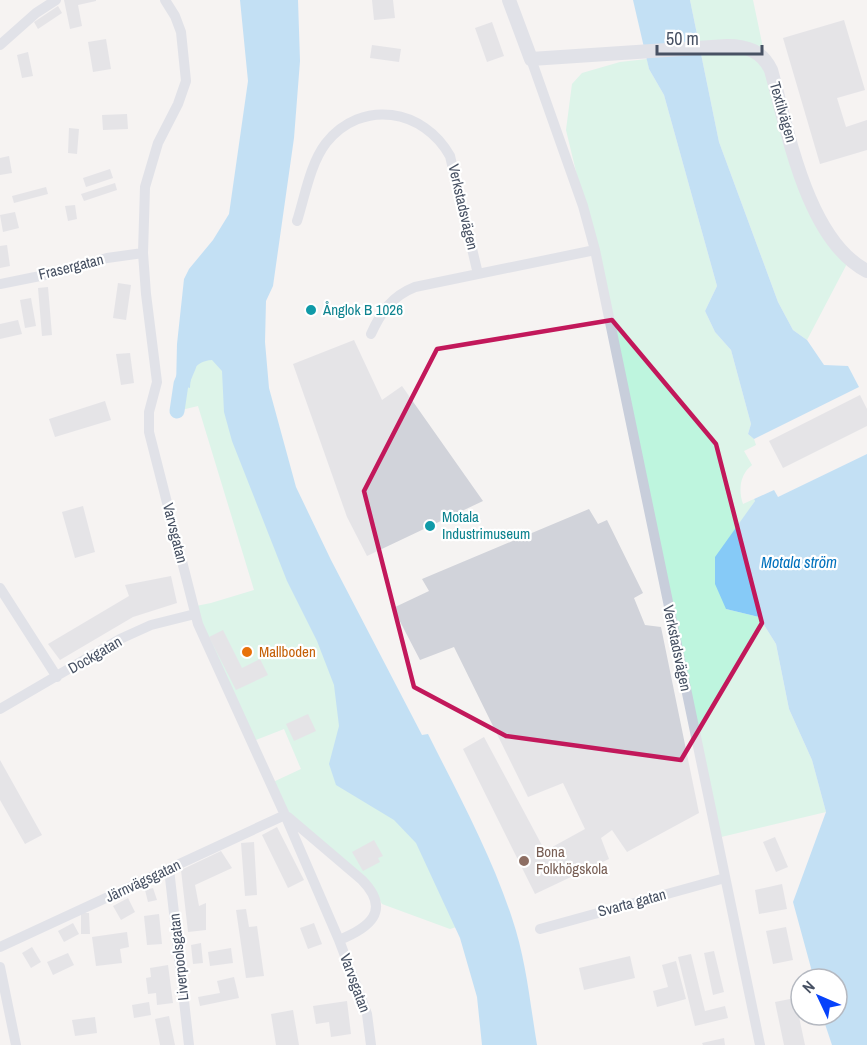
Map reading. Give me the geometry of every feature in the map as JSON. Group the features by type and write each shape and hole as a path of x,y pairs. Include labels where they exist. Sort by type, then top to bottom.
{"street":[{"path":"0,45 36,13 56,0"},
{"name":"Varvsgatan","path":"165,0 181,32 186,81 150,164 145,187 143,253 157,382 149,412 149,432 195,614 339,940 367,1014 371,1045"},
{"name":"Verkstadsvägen","path":"509,0 583,206 595,250 760,1045"},
{"name":"Textilvägen","path":"531,59 740,46 761,56 771,70 808,195 829,235 840,250 853,263 867,271"},
{"name":"Verkstadsvägen","path":"297,221 317,158 332,136 345,126 368,116 387,114 404,117 431,131 450,156 478,274"},
{"path":"372,334 385,308 406,291 595,250"},
{"name":"Frasergatan","path":"0,284 50,274 107,258 143,253"},
{"path":"0,588 57,676"},
{"name":"Dockgatan","path":"0,709 120,639 152,625 195,614"},
{"path":"285,815 372,890 376,908 372,919 366,927 339,940"},
{"name":"Järnvägsgatan","path":"0,947 285,815"},
{"name":"Liverpoolsgatan","path":"169,869 189,1045"},
{"name":"Svarta gatan","path":"540,929 725,878"},
{"path":"0,967 16,1045"}],"highlighted area":[{"path":"612,320 716,444 762,623 681,760 506,736 414,687 364,491 437,349"}],"green space":[{"path":"690,0 753,0 766,62 806,202 850,258 807,340 793,330 778,302 719,142"},
{"path":"647,59 649,69 664,95 717,286 705,311 715,332 731,350 751,424 748,434 754,439 756,445 744,451 752,465 743,478 740,488 741,499 743,504 754,499 755,501 749,510 726,609 759,617 776,644 789,709 812,760 826,812 717,838 595,250 566,130 572,84 582,73 620,62"},
{"path":"204,330 269,469 488,917 450,929 382,904 369,882 282,807 271,783 301,769 284,729 251,742 191,607 254,590 198,406 177,411 181,384"}],"water":[{"path":"240,0 298,0 300,61 294,138 273,286 266,301 265,342 269,388 296,487 331,560 422,735 428,734 504,894 521,949 537,1045 482,1045 477,997 460,938 416,843 394,820 336,785 329,764 339,726 334,685 317,641 287,581 232,441 224,412 222,371 212,360 206,361 197,365 191,377 190,388 181,385 176,388 177,344 184,279 229,214 248,81"},
{"path":"633,0 690,0 719,142 778,302 793,330 807,340 824,365 848,366 859,387 754,439 748,434 751,424 731,350 715,332 705,311 717,286 664,95 649,69"},
{"name":"Motala ström","path":"867,454 867,1045 832,1045 826,1027 849,1027 849,967 811,967 793,902 826,812 812,760 789,709 776,644 759,617 726,609 715,584 715,557 755,501 754,499 774,490 778,497"}],"building":[{"path":"64,0 96,1 78,5 82,26 70,29"},
{"path":"372,0 393,0 395,18 374,20"},
{"path":"58,6 62,13 38,29 34,22"},
{"path":"844,20 865,90 837,98 846,127 867,120 867,150 820,164 783,38"},
{"path":"492,22 504,56 487,62 475,28"},
{"path":"106,39 111,69 93,72 88,42"},
{"path":"372,45 401,49 399,62 370,58"},
{"path":"28,52 33,76 22,78 17,55"},
{"path":"127,114 128,129 103,130 102,115"},
{"path":"69,128 79,129 77,154 68,153"},
{"path":"9,156 12,173 0,175 0,158"},
{"path":"110,169 113,178 86,187 83,178"},
{"path":"115,183 117,190 84,201 81,194"},
{"path":"46,187 48,194 14,203 12,196"},
{"path":"75,205 77,219 68,221 65,206"},
{"path":"15,212 19,228 3,232 0,215"},
{"path":"7,245 10,266 0,268 0,246"},
{"path":"118,283 131,285 126,320 113,318"},
{"path":"48,287 52,335 42,336 38,288"},
{"path":"31,298 36,326 25,328 20,300"},
{"path":"18,320 22,334 0,339 0,324"},
{"path":"354,340 382,400 402,386 483,501 367,556 347,517 293,364"},
{"path":"130,353 134,383 121,385 116,354"},
{"path":"860,395 867,409 867,426 783,468 769,441"},
{"path":"105,401 111,420 55,437 49,419"},
{"path":"83,506 95,552 75,558 62,512"},
{"path":"589,509 598,524 607,520 643,593 634,598 645,625 661,627 699,813 627,852 612,830 601,838 609,859 535,894 463,749 484,737 545,851 585,829 563,783 528,797 454,647 420,660 393,608 429,591 422,579"},
{"path":"171,576 177,603 133,617 60,660 48,644 129,596 125,585"},
{"path":"223,630 242,668 260,659 268,675 236,690 209,637"},
{"path":"308,714 316,731 294,741 286,724"},
{"path":"0,760 42,835 25,844 0,800"},
{"path":"277,827 304,880 288,888 262,835"},
{"path":"775,837 788,867 776,872 763,842"},
{"path":"374,840 383,856 378,858 380,862 363,871 352,852"},
{"path":"254,842 257,895 245,896 241,843"},
{"path":"221,851 232,868 195,885 199,906 206,903 206,930 188,932 181,870"},
{"path":"782,884 787,909 759,914 755,890"},
{"path":"153,888 157,900 148,902 145,890"},
{"path":"128,898 135,912 121,920 113,906"},
{"path":"246,909 249,927 257,926 264,976 246,978 236,910"},
{"path":"81,913 89,913 90,934 81,934"},
{"path":"159,914 162,944 147,945 144,916"},
{"path":"73,923 79,934 64,942 58,931"},
{"path":"314,923 322,944 308,949 300,928"},
{"path":"786,927 793,960 773,964 766,931"},
{"path":"127,932 129,947 120,949 122,963 96,966 92,937"},
{"path":"201,943 203,963 193,964 191,945"},
{"path":"32,947 41,962 31,968 22,953"},
{"path":"231,948 233,963 210,966 208,952"},
{"path":"714,951 724,992 713,995 704,953"},
{"path":"68,953 74,965 53,975 47,962"},
{"path":"691,954 705,1011 725,1006 728,1018 695,1026 678,957"},
{"path":"630,956 635,978 584,990 579,968"},
{"path":"676,961 686,999 657,1007 653,991 668,987 662,965"},
{"path":"168,965 173,1003 157,1005 156,993 148,994 146,978 151,977 150,968"},
{"path":"234,977 239,998 200,1006 198,997 220,993 217,981"},
{"path":"789,999 789,1027 801,1027 805,1045 784,1045 775,1002"},
{"path":"347,1001 351,1034 331,1037 329,1022 316,1024 313,1006"},
{"path":"149,1002 151,1015 134,1018 132,1005"},
{"path":"293,1010 299,1045 276,1045 271,1014"},
{"path":"169,1016 175,1045 160,1045 155,1019"},
{"path":"95,1017 97,1033 75,1036 72,1020"},
{"path":"724,1038 725,1045 703,1045 702,1043"}],"waterway":[{"path":"177,411 181,384 189,365"}],"place":[{"name":"Ånglok B 1026","path":"311,310"},
{"name":"Motala Industrimuseum","path":"430,526"},
{"name":"Mallboden","path":"247,652"},
{"name":"Bona Folkhögskola","path":"524,861"}]}
